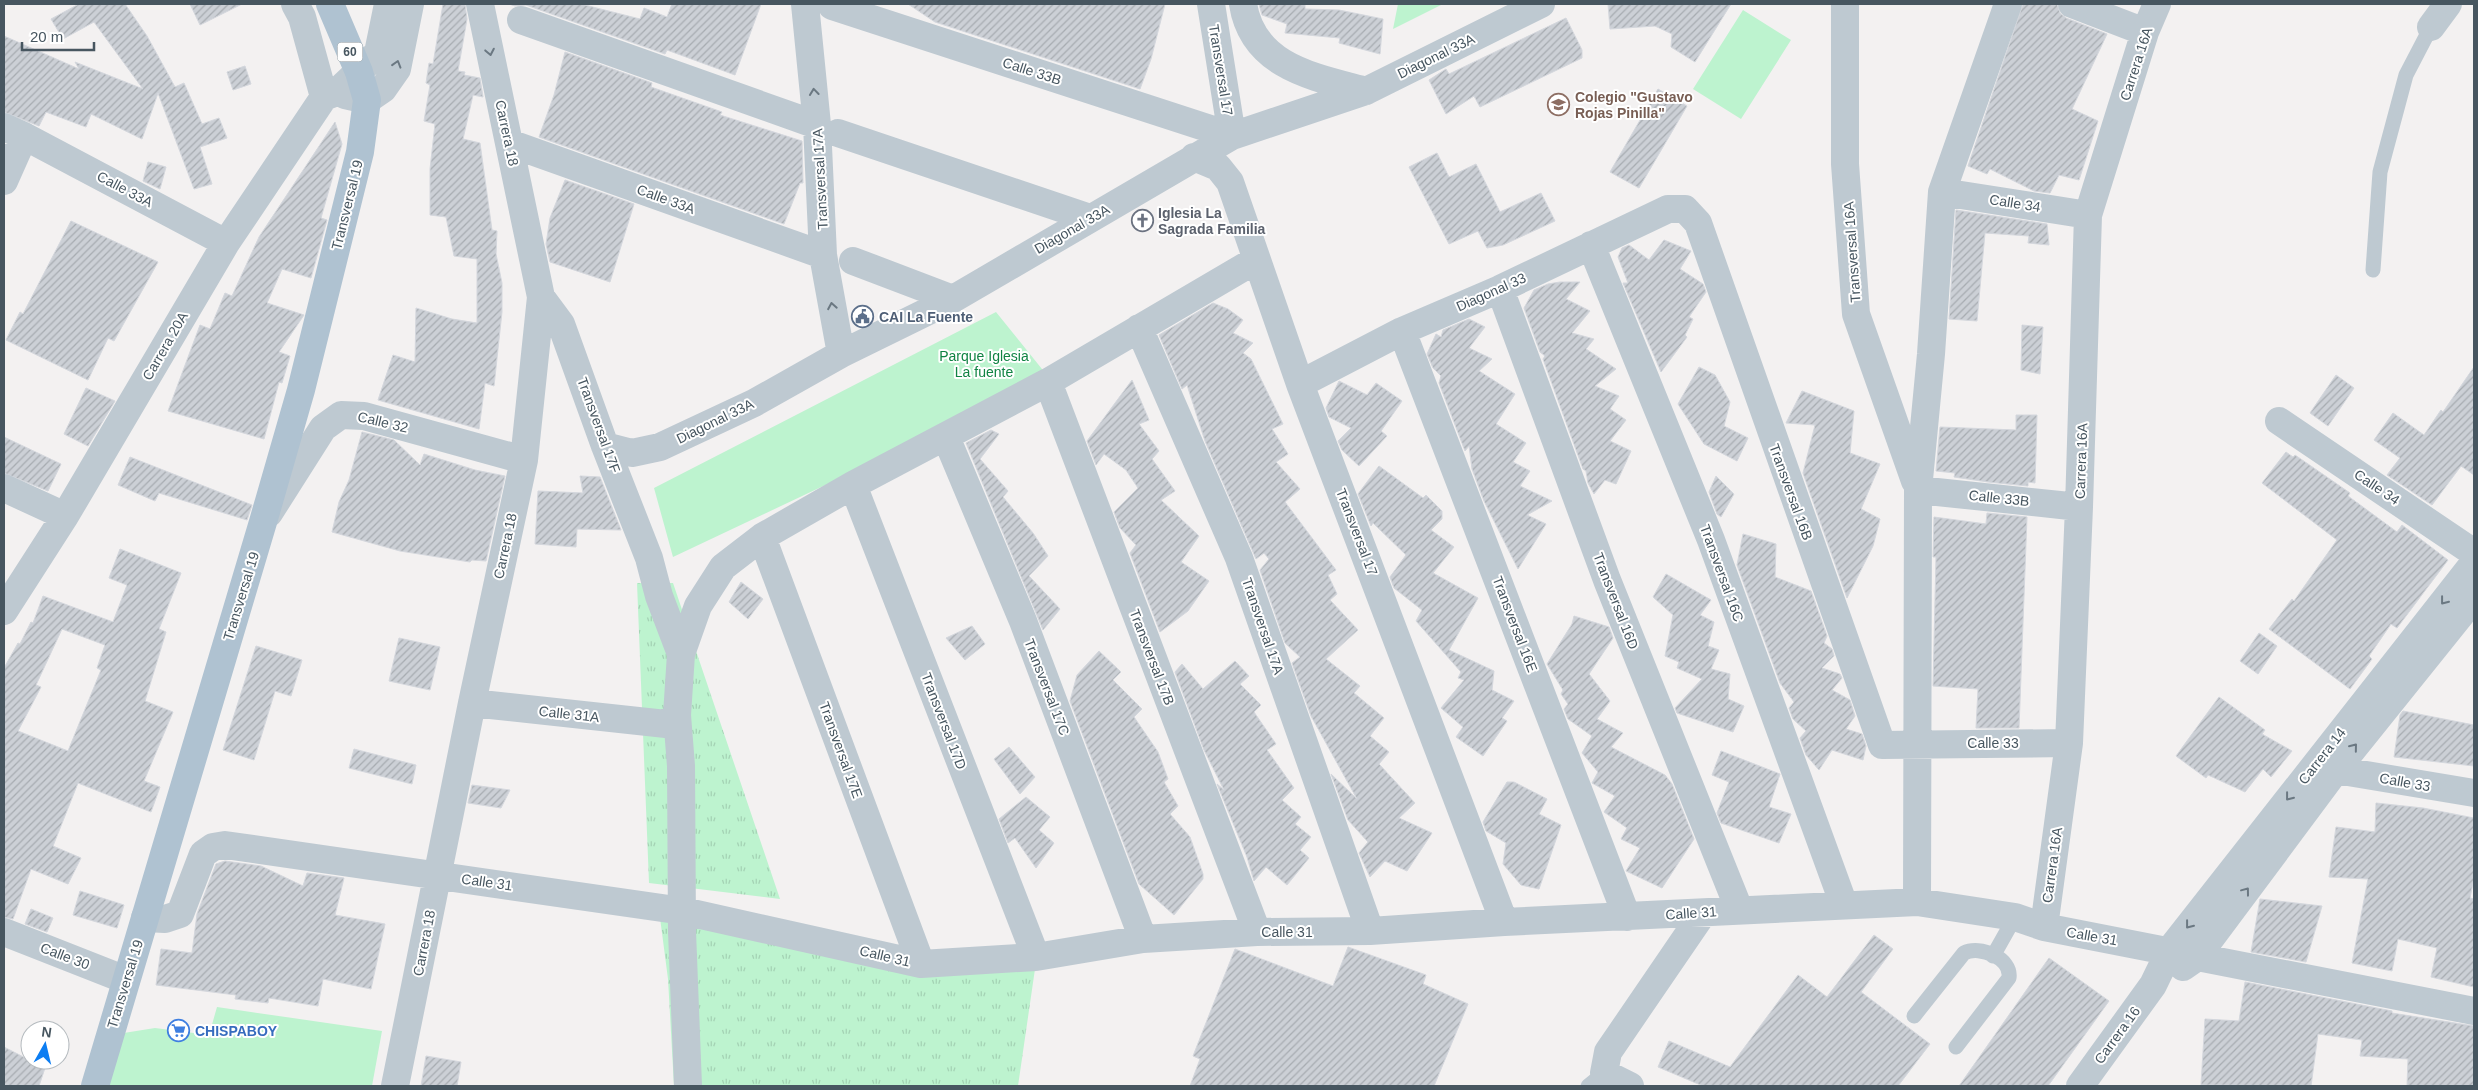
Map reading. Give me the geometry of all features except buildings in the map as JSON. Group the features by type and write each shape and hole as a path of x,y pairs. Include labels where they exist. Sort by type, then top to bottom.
{"main road":[{"name":"60","path":"330,4 358,72 367,100"},
{"name":"Transversal 19","path":"95,1086 301,390 360,152 367,100"}],"street":[{"path":"295,4 302,17 330,95 367,100 383,89 397,69 410,4"},
{"name":"Carrera 20A","path":"4,611 65,516 226,242 330,95 378,53 388,4"},
{"name":"Carrera 18","path":"394,1086 472,703 524,460 541,297 480,4"},
{"name":"Transversal 17A","path":"805,4 828,129 824,255 841,354"},
{"name":"Transversal 17","path":"1211,4 1232,136"},
{"path":"1243,4 1256,39 1278,61 1312,76 1366,91"},
{"name":"Diagonal 33A","path":"605,446 632,453 660,447 754,403 841,354 953,299 1232,136 1366,91 1541,4"},
{"name":"Transversal 16A","path":"1845,4 1846,164 1856,314 1918,490"},
{"path":"1917,902 1918,490 1931,354 1942,192 2008,4"},
{"path":"2072,4 2146,32"},
{"name":"Carrera 16A","path":"2044,927 2069,743 2079,507 2088,215 2146,32 2157,4"},
{"path":"2431,27 2448,4"},
{"name":"Calle 33B","path":"832,6 1232,136"},
{"path":"521,20 828,129 1090,218"},
{"path":"4,181 14,132"},
{"name":"Calle 33A","path":"14,132 226,242"},
{"name":"Calle 33A","path":"508,143 824,255"},
{"name":"Transversal 17","path":"1194,157 1218,167 1230,182 1300,384 1504,922"},
{"name":"Calle 34","path":"1942,192 2088,215"},
{"name":"Diagonal 33","path":"1300,384 1402,331 1500,290 1668,209 1685,209"},
{"name":"Transversal 16B","path":"1685,209 1698,223 1882,744 1916,743"},
{"name":"Transversal 16C","path":"1592,245 1711,540 1844,905"},
{"path":"688,1086 682,931 681,766 671,720 681,654 698,606 723,567 762,537 853,485 1048,382 1256,260"},
{"path":"853,262 953,299"},
{"name":"Transversal 16D","path":"1500,290 1607,580 1739,910"},
{"name":"Transversal 17F","path":"541,297 562,324 605,446 649,558 659,596 681,654"},
{"name":"Transversal 17A","path":"1139,328 1239,558 1370,931"},
{"name":"Transversal 16E","path":"1402,331 1627,917"},
{"name":"Transversal 17B","path":"1048,382 1257,932"},
{"name":"Calle 32","path":"263,522 323,428 341,415 364,416 524,460"},
{"name":"Calle 34","path":"2279,421 2474,553"},
{"name":"Transversal 17C","path":"946,437 1022,620 1143,938"},
{"name":"Transversal 17D","path":"853,485 1036,957"},
{"path":"4,488 65,516"},
{"name":"Calle 33B","path":"1918,490 2079,507"},
{"name":"Transversal 17E","path":"762,537 921,964"},
{"name":"Carrera 14","path":"2170,950 2474,563"},
{"name":"Carrera 14","path":"2196,958 2336,770 2474,598"},
{"name":"Calle 31A","path":"472,703 671,720"},
{"name":"Calle 33","path":"1916,743 2069,743"},
{"name":"Calle 33","path":"2336,770 2474,793"},
{"name":"Calle 31","path":"145,918 165,919 180,914 203,854 212,847 225,846 683,911 921,964 1036,957 1143,938 1257,932 1370,931 1504,922 1917,902 2015,917 2044,927 2170,950 2196,958 2474,1011"},
{"path":"1630,1086 1599,1074 1608,1052 1703,913"},
{"name":"Calle 30","path":"4,932 126,980"},
{"name":"Carrera 16","path":"2080,1086 2153,985 2170,950"},
{"name":"Carrera 16","path":"2153,985 2196,958"}],"lane":[{"path":"2372,270 2380,172 2406,74 2431,27"},
{"path":"1993,956 2015,917"},
{"path":"1914,1016 1964,953 1971,949 1981,949 2007,964 2010,970 2009,978 1956,1047"}],"green space":[{"path":"1398,4 1443,4 1393,29"},
{"path":"1743,10 1791,40 1741,119 1693,89"},
{"name":"Parque Iglesia La fuente","path":"996,312 1050,379 673,557 654,488"},
{"path":"637,583 673,583 780,899 649,883"},
{"path":"659,910 1035,969 1018,1086 674,1086 668,979"},
{"path":"217,1007 382,1031 372,1086 91,1086 105,1036 155,1028 209,1035"}],"place":[{"name":"Colegio \"Gustavo Rojas Pinilla\"","path":"1559,105"},
{"name":"Iglesia La Sagrada Familia","path":"1142,221"},
{"name":"CAI La Fuente","path":"863,317"},
{"name":"CHISPABOY","path":"179,1031"}]}
